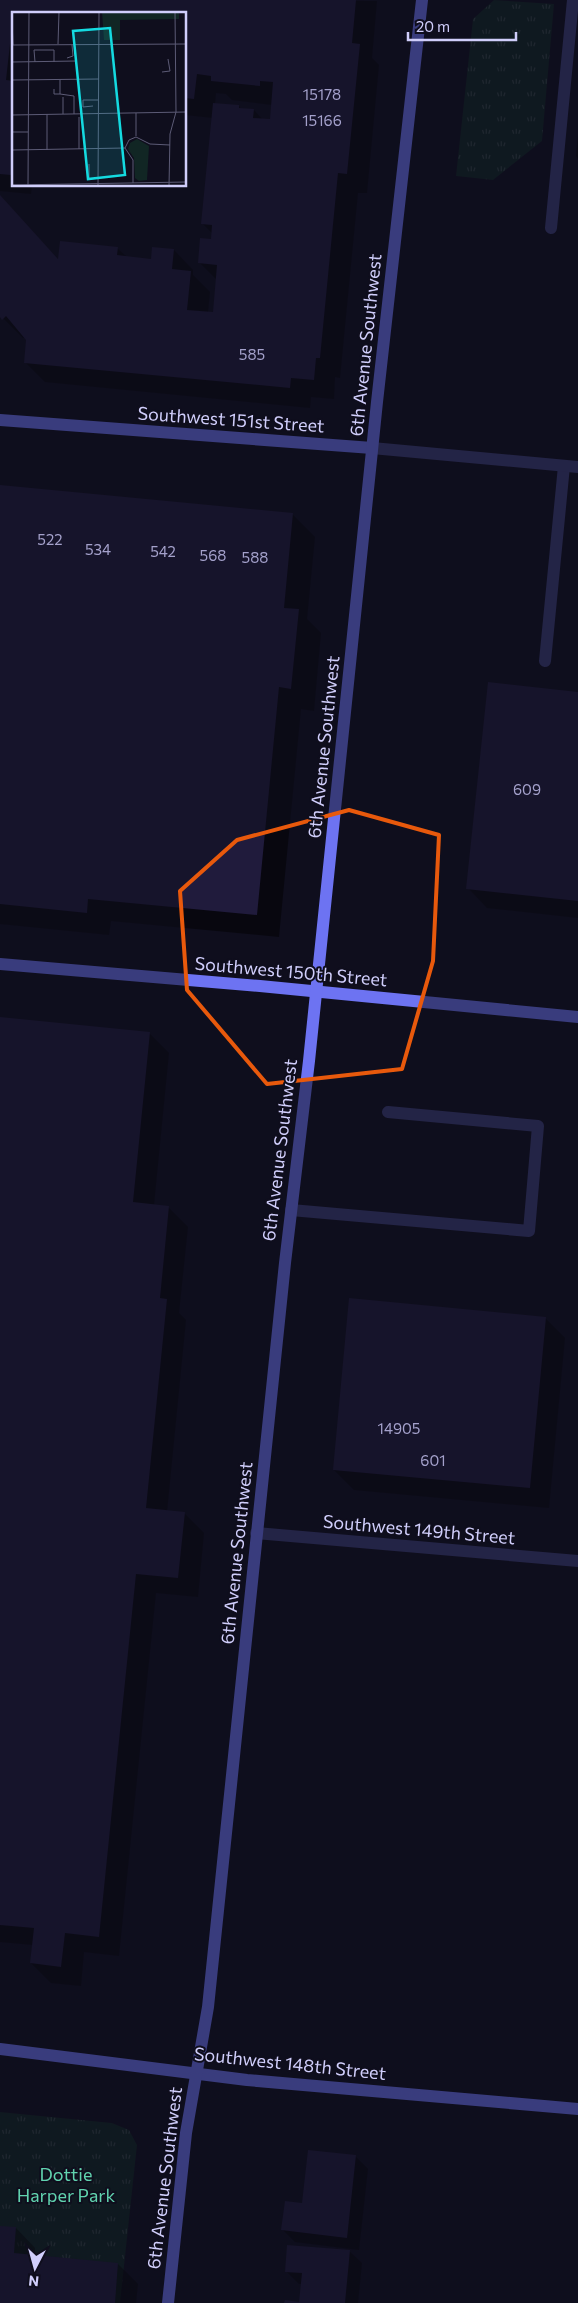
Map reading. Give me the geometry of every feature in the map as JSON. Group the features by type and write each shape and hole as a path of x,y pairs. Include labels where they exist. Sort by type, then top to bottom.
{"street":[{"name":"6th Avenue Southwest","path":"168,2303 186,2133 208,2007 256,1533 422,0"},
{"path":"551,228 573,0"},
{"name":"Southwest 151st Street","path":"0,420 372,448 578,467"},
{"path":"544,661 564,466"},
{"name":"Southwest 150th Street","path":"0,964 316,991 578,1017"},
{"path":"291,1210 529,1231 538,1126 388,1112"},
{"name":"Southwest 149th Street","path":"256,1533 578,1561"},
{"name":"Southwest 148th Street","path":"0,2049 248,2080 578,2109"}],"highlighted area":[{"path":"349,810 439,835 433,961 402,1069 267,1084 187,990 180,891 237,840"}],"green space":[{"path":"494,0 554,4 542,141 493,180 456,176 473,19"},
{"name":"Dottie Harper Park","path":"0,2112 112,2123 129,2130 137,2145 120,2303 0,2303"}],"building":[{"path":"0,0 356,0 352,43 360,44 347,174 338,173 320,358 316,358 314,380 291,378 290,388 24,363 26,340 6,316 2,320 0,317 0,195 58,259 60,241 118,247 117,255 151,259 152,247 174,249 172,269 191,271 187,310 213,312 217,265 198,263 200,238 211,239 212,225 201,224 213,103 239,105 239,108 254,109 253,118 270,119 273,82 260,81 260,86 211,81 211,76 197,74 194,99 186,98 186,12 12,12 12,35 6,80 12,81 12,167 11,175 0,174"},
{"path":"0,485 293,513 284,608 299,609 291,689 279,687 257,915 88,899 87,913 0,904"},
{"path":"488,682 578,692 578,901 466,889"},
{"path":"0,1017 150,1032 133,1202 169,1206 160,1298 167,1299 146,1508 185,1512 178,1578 136,1574 99,1937 65,1933 61,1967 30,1963 34,1928 0,1925"},
{"path":"349,1298 546,1317 530,1488 333,1470"},
{"path":"308,2150 356,2155 347,2238 281,2230 285,2201 302,2203"},
{"path":"0,2226 16,2227 14,2253 118,2263 115,2303 0,2303"},
{"path":"287,2245 350,2250 345,2303 284,2303 285,2300 299,2302 302,2273 285,2272"}]}
